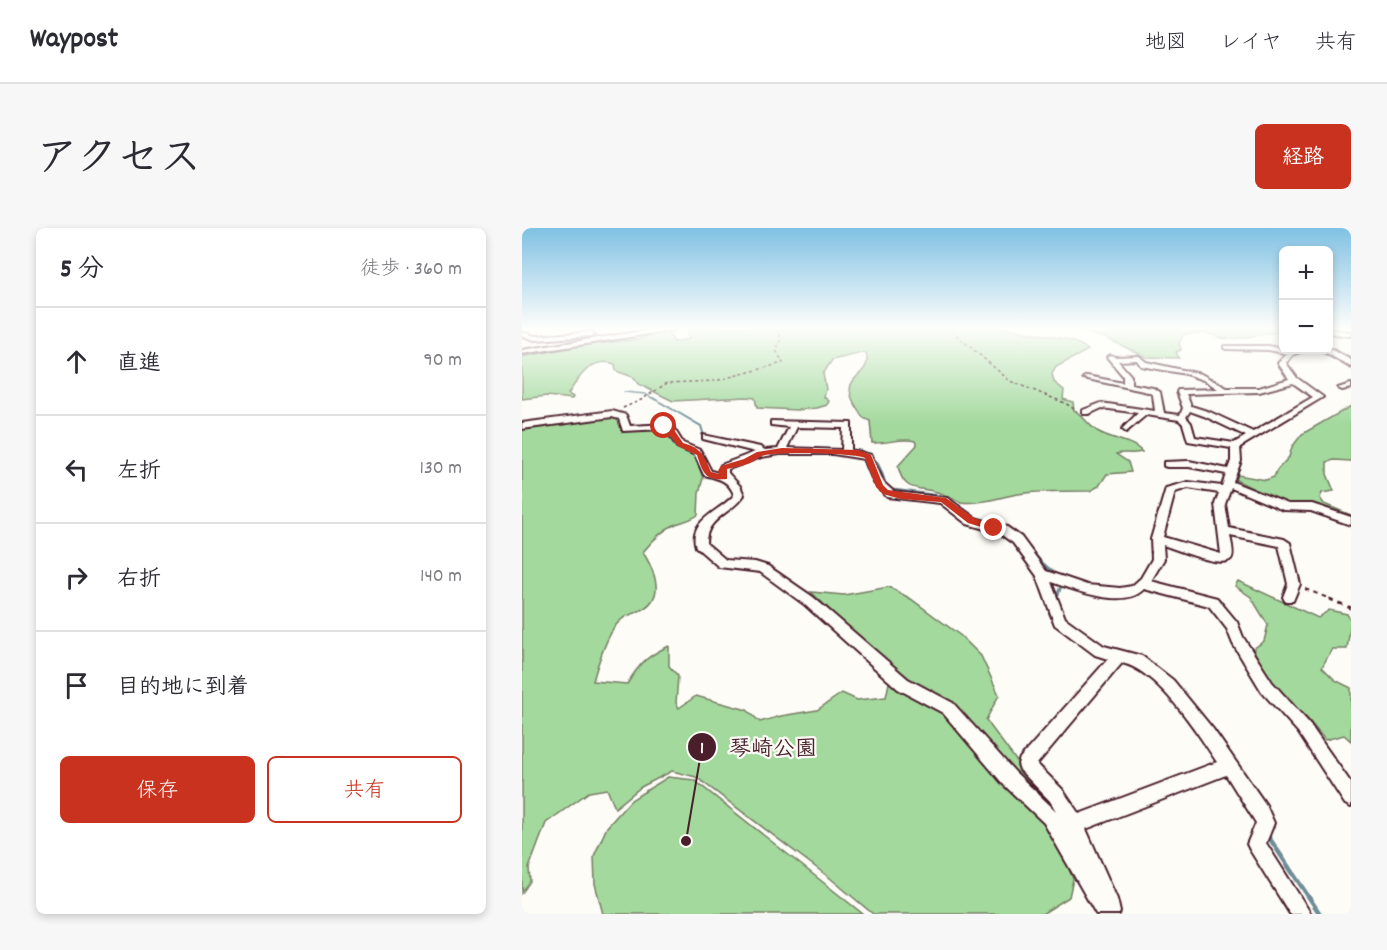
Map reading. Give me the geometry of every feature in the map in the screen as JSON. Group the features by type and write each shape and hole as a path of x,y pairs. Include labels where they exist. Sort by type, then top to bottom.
{"street":[{"path":"1113,359 1127,376 1127,386"},
{"path":"1140,359 1144,364 1192,372 1217,382 1227,392"},
{"path":"1086,412 1101,405 1182,418 1191,439 1235,446 1319,397 1294,380 1282,363 1286,359"},
{"path":"1087,378 1150,390 1156,394 1160,415"},
{"path":"1182,418 1187,408 1181,392 1259,390 1294,380"},
{"path":"1187,408 1207,414 1253,436"},
{"path":"1126,429 1144,412"},
{"path":"522,426 612,414 623,417 626,429 659,426 670,429 680,445 692,448 700,454 707,473 724,477 736,487 739,495 723,511 704,524 699,532 700,544 723,564 764,568 809,601 903,684 948,708 1009,778 1050,817 1108,914"},
{"path":"774,423 848,425 846,452"},
{"path":"782,450 794,424"},
{"path":"706,437 760,450 760,454"},
{"path":"1157,539 1220,559 1227,556 1226,531 1220,516 1220,504 1236,461 1235,446"},
{"path":"724,477 722,471 724,467 747,461 760,454 782,450 812,453 856,452 868,457 880,487 885,492 943,500 979,525 1003,530 1017,540 1042,574 1060,621 1100,651 1137,660 1168,685 1184,702 1260,811 1265,823 1256,844 1301,914"},
{"path":"1167,464 1189,464 1231,472"},
{"path":"1042,574 1086,590 1120,593 1136,590 1158,559 1157,539 1170,490 1188,486 1225,486 1245,489 1287,508 1312,507 1351,521"},
{"path":"1226,531 1284,543 1294,584 1289,597"},
{"path":"1142,584 1213,602 1232,626 1238,640 1268,687 1303,727 1351,798"},
{"path":"1108,914 1107,898 1076,824 1056,795 1026,764 1120,655"},
{"path":"1076,824 1229,766"}],"path":[{"path":"612,414 641,400 667,383 715,381 783,363 781,359"},
{"path":"985,359 1011,381 1065,403 1077,411 1086,412"},
{"path":"1294,584 1351,608"}],"green space":[{"path":"522,359 836,359 832,360 823,374 826,389 824,397 829,401 827,405 817,408 797,410 757,408 755,398 746,397 673,401 638,384 633,377 616,371 615,364 607,362 592,365 581,375 568,394 573,397 572,399 547,396 522,399"},
{"path":"867,359 1071,359 1056,367 1052,374 1054,382 1064,390 1063,399 1073,402 1074,410 1095,430 1133,445 1142,452 1116,454 1128,462 1131,472 1107,474 1099,486 1090,491 1025,493 969,503 913,487 904,481 898,466 917,445 915,441 872,443 870,421 862,416 851,397 852,382 865,368"},
{"path":"1351,406 1351,461 1327,462 1327,474 1334,491 1322,493 1320,498 1324,504 1351,515 1351,519 1322,506 1290,505 1278,501 1236,480 1238,475 1266,480 1274,477 1302,434"},
{"path":"615,416 621,419 620,426 623,431 658,428 667,431 678,447 688,449 696,458 703,478 699,493 698,515 667,529 643,552 654,576 656,592 648,606 624,617 616,625 605,645 593,681 627,684 645,661 669,646 669,666 678,676 676,703 679,708 696,696 747,710 760,722 817,710 842,693 857,700 886,697 892,669 811,592 844,595 889,587 911,599 961,636 981,656 999,695 986,720 1029,778 1034,789 1037,811 1055,836 1073,879 1069,897 1042,914 873,914 830,878 696,777 672,771 641,787 615,808 607,789 589,792 546,823 529,868 530,881 522,893 522,427"},
{"path":"1238,581 1318,618 1329,610 1347,614 1351,621 1347,649 1332,649 1322,667 1335,680 1351,688 1351,741 1344,735 1325,740 1306,717 1277,692 1253,649 1264,641 1268,625 1251,597 1235,586"},
{"path":"668,777 694,780 863,914 603,914 595,884 594,856 607,827 631,800"}],"waterway":[{"path":"624,392 645,394 656,400"},
{"path":"653,398 701,426 705,439 713,441"},
{"path":"832,450 854,450 869,454 879,465 886,486 891,489"},
{"path":"888,487 893,490 940,496 978,519"},
{"path":"995,524 1016,533 1041,562 1057,576"},
{"path":"1056,600 1062,583"},
{"path":"1052,608 1050,613 1055,623"},
{"path":"1181,710 1203,740"},
{"path":"1202,739 1207,746"},
{"path":"1268,836 1320,914"}],"place":[{"name":"琴崎公園","path":"686,841"}],"route":[{"path":"664,426 670,429 680,445 692,448 700,454 705,470 713,476 724,477 722,471 724,467 747,461 760,454 782,450 812,453 856,452 868,457 880,487 885,492 891,495 943,500 979,525 994,528"}]}
